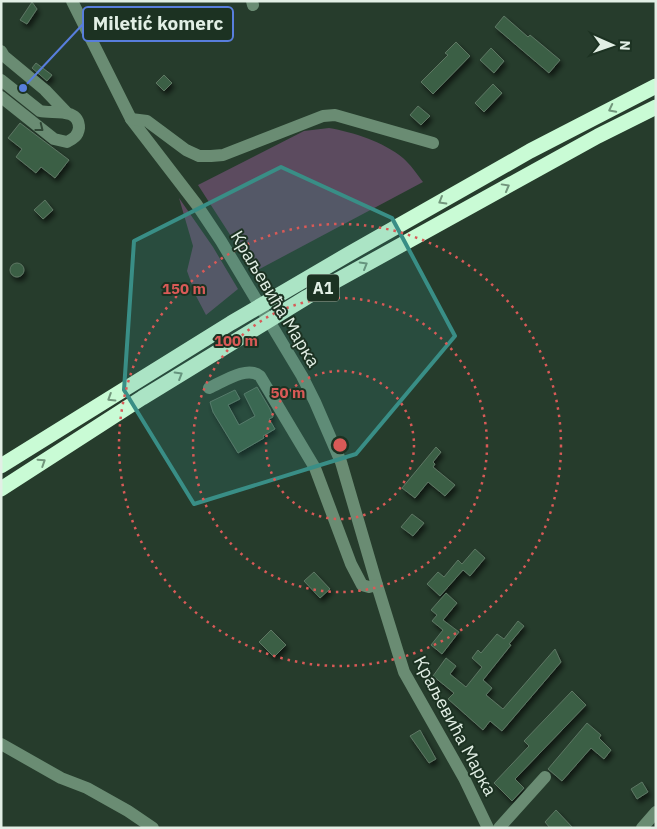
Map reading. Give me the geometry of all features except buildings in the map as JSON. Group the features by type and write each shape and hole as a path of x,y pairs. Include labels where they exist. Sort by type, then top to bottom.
{"highway":[{"name":"A1","path":"1,466 222,328 347,255 530,151 656,86"},
{"name":"A1","path":"1,489 142,398 307,297 598,136 656,106"}],"street":[{"name":"Краљевића Марка","path":"72,1 131,119 196,205 240,272 302,376 341,462 398,654 409,682 464,778 488,828"},
{"path":"1,98 54,138 67,142 76,137 79,123 73,115 66,112 45,90 2,56"},
{"path":"1,80 40,111 48,113 66,112"},
{"path":"131,119 147,121 186,150 199,156 223,155 323,116 335,115 432,143"},
{"path":"209,388 246,372 255,372 260,376 315,468 351,564 362,585 369,587 377,585"},
{"path":"1,744 44,770 87,788 128,810 153,828"},
{"path":"499,828 546,777"},
{"path":"642,828 656,812"}],"highlighted area":[{"path":"281,167 392,218 455,336 356,454 194,504 124,390 134,241"}],"shaded area":[{"path":"329,128 358,135 387,147 406,160 423,182 254,272 198,185 304,131"},
{"path":"179,198 213,247 238,289 206,315 196,296 187,271 193,246"}],"place":[{"name":"Miletić komerc","path":"23,88"}]}
